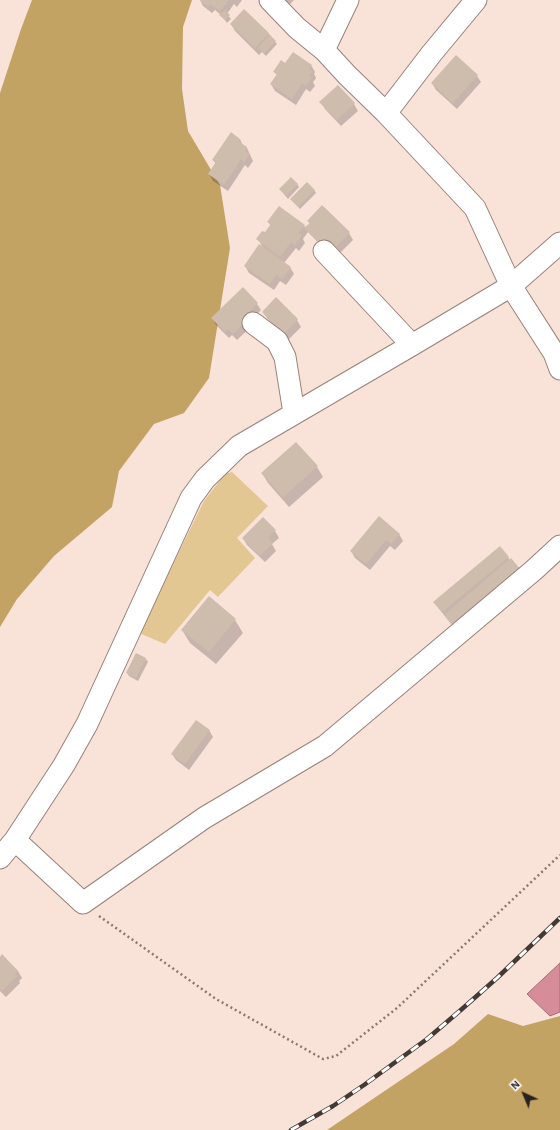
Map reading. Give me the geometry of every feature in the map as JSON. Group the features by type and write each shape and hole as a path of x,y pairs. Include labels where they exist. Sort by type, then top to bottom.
{"street":[{"path":"270,0 297,28 324,50 386,113 475,208 511,286 554,353 560,369"},
{"path":"324,50 348,0"},
{"path":"386,113 432,53 476,0"},
{"path":"0,858 15,840 64,765 87,724 191,498 206,479 239,446 511,286 560,243"},
{"path":"324,252 412,345"},
{"path":"253,323 277,342 285,358 294,413"},
{"path":"15,840 83,903 204,818 325,746 534,570 560,546"}],"path":[{"path":"83,903 216,999 323,1059 336,1056 397,1008 560,855"}],"shaded area":[{"path":"32,0 192,0 183,27 182,89 188,131 220,185 230,248 209,378 184,413 154,424 119,471 112,507 54,556 17,599 0,627 0,93"},
{"path":"232,472 268,506 237,538 255,558 218,597 210,590 165,644 139,633 204,501 225,474"},
{"path":"560,963 560,1012 550,1016 527,994"},
{"path":"488,1014 523,1026 560,1016 560,1130 327,1130 454,1044"}],"building":[{"path":"200,0 229,0 220,11 210,4 208,7"},
{"path":"244,9 269,33 255,48 230,24"},
{"path":"225,10 230,15 225,20 219,15"},
{"path":"270,35 276,41 264,53 258,48"},
{"path":"293,52 312,65 309,69 313,71 309,76 312,78 306,86 302,83 292,99 270,84 277,74 273,72 281,60 285,63"},
{"path":"456,55 478,75 453,103 431,83"},
{"path":"338,85 355,103 337,120 319,102"},
{"path":"231,132 240,139 238,141 247,147 245,151 250,154 244,162 241,159 224,185 208,174 216,162 212,160"},
{"path":"291,177 298,184 286,196 279,189"},
{"path":"307,182 315,190 298,207 290,199"},
{"path":"322,205 350,232 330,253 304,228 310,223 307,221"},
{"path":"279,206 305,225 298,233 302,235 295,245 291,242 280,257 256,239 262,231 265,232 271,224 267,222"},
{"path":"259,244 291,267 282,279 276,275 270,284 244,266"},
{"path":"243,287 258,303 249,312 253,315 233,334 228,329 225,332 211,318"},
{"path":"276,297 298,319 284,334 262,312"},
{"path":"296,442 318,466 283,497 261,473"},
{"path":"379,516 400,534 391,544 386,540 366,564 350,551"},
{"path":"263,517 276,530 268,538 273,543 260,556 242,538"},
{"path":"500,546 509,557 442,612 433,602"},
{"path":"511,558 521,570 453,626 444,615"},
{"path":"209,596 236,619 209,652 181,630"},
{"path":"136,653 146,658 136,678 126,673"},
{"path":"196,720 210,730 185,764 171,754"},
{"path":"2,954 18,971 15,974 17,976 2,991 0,989 0,957"}],"railway":[{"path":"291,1130 333,1106 427,1039 497,978 560,918"}]}
